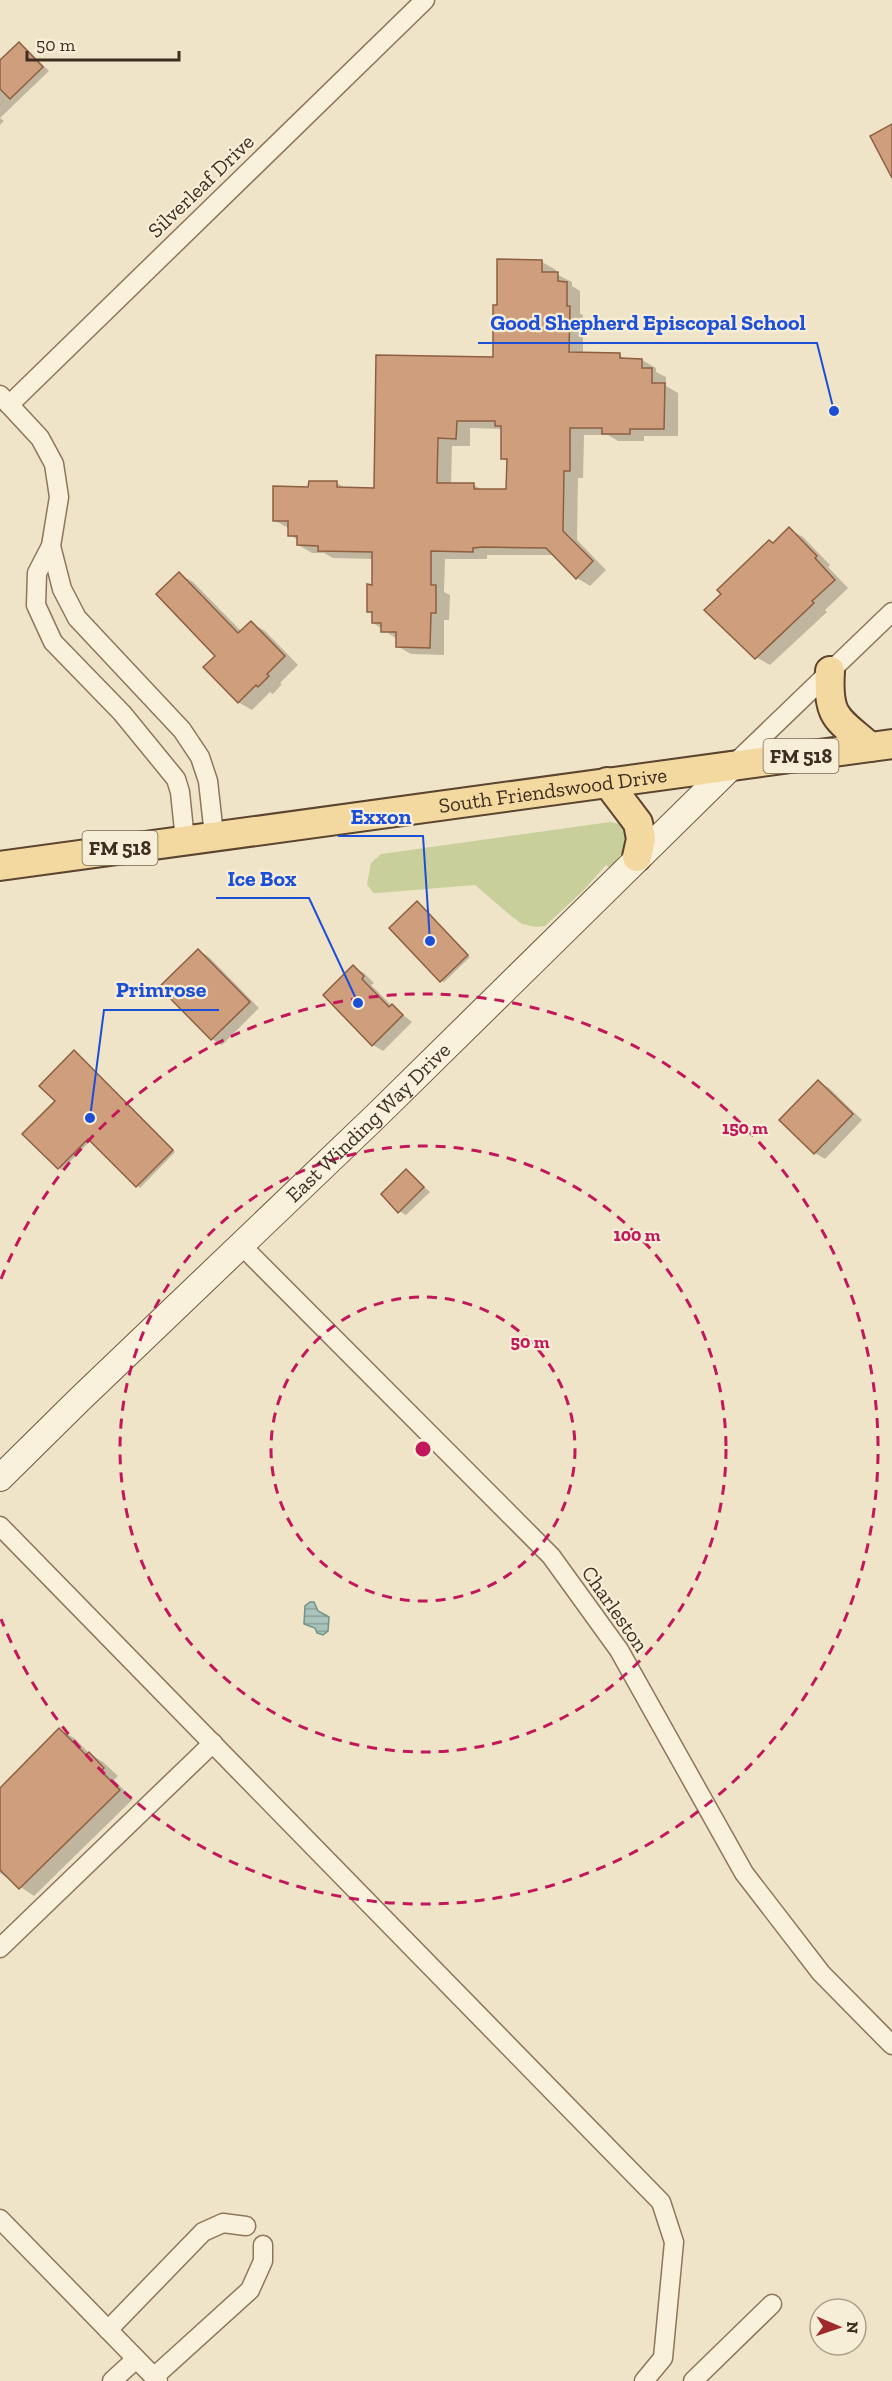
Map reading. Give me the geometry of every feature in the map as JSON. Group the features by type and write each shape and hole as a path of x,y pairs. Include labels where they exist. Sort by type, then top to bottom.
{"main road":[{"path":"830,671 828,694 832,710 881,745"},
{"name":"South Friendswood Drive","path":"0,866 881,745"},
{"path":"607,782 638,823 641,839 637,857"}],"street":[{"name":"Silverleaf Drive","path":"5,400 425,0"},
{"path":"5,400 40,438 54,464 59,496 51,546 37,573 36,605 53,642 122,713 176,779 180,792 185,840"},
{"path":"51,546 62,589 77,618 182,730 200,757 208,781 214,835"},
{"path":"733,765 892,612"},
{"path":"122,713 146,692"},
{"name":"East Winding Way Drive","path":"0,1478 586,911 637,857 733,765"},
{"name":"Charleston","path":"241,1245 551,1556 619,1650 744,1873 821,1973 892,2045"},
{"path":"0,1526 661,2202 674,2242 672,2265 663,2358 644,2381"},
{"path":"0,1948 213,1743"},
{"path":"0,2219 156,2379 250,2290 263,2261 263,2245"},
{"path":"108,2330 203,2232 223,2223 246,2226"},
{"path":"693,2381 772,2304"},
{"path":"112,2381 136,2359"}],"green space":[{"path":"610,822 620,824 628,832 625,849 610,868 606,865 584,890 545,926 522,924 475,885 373,893 367,884 371,863 381,854"}],"water":[{"path":"314,1602 318,1611 329,1617 328,1631 323,1635 317,1633 315,1628 304,1624 305,1606"}],"building":[{"path":"19,42 43,67 10,99 0,89 0,60"},
{"path":"892,124 892,178 870,136"},
{"path":"497,259 542,260 542,272 558,272 558,281 567,282 567,306 570,306 569,352 620,353 620,358 642,359 642,368 652,368 652,383 665,383 664,429 630,429 630,434 602,434 602,428 570,428 570,471 564,471 563,531 593,561 576,579 546,548 483,547 473,548 473,552 431,551 431,585 436,585 436,613 431,613 430,648 396,647 396,632 381,632 381,623 372,623 372,612 367,612 367,584 372,585 372,552 318,551 318,546 297,545 297,536 288,536 288,521 273,521 273,486 308,487 309,481 337,481 337,487 374,488 376,355 493,357 493,305 497,305","holes":["457,421 495,421 495,426 501,426 501,459 507,459 506,489 474,489 474,483 437,483 438,438 456,439"]},
{"path":"789,527 817,556 815,558 835,580 755,659 704,610 721,594 717,590 769,540 773,543"},
{"path":"179,572 238,633 251,621 285,656 258,687 256,685 238,703 203,667 215,656 156,594"},
{"path":"417,901 468,955 440,982 389,928"},
{"path":"198,949 250,1002 211,1040 159,987"},
{"path":"353,965 364,976 362,979 389,1007 392,1004 403,1015 372,1046 323,995"},
{"path":"74,1050 173,1150 136,1187 88,1139 58,1169 22,1134 55,1101 39,1086"},
{"path":"818,1080 853,1114 814,1154 779,1120"},
{"path":"406,1169 424,1187 398,1213 381,1194"},
{"path":"59,1728 86,1755 89,1752 104,1768 101,1771 120,1790 19,1889 0,1870 0,1788"}],"place":[{"name":"Good Shepherd Episcopal School","path":"834,411"},
{"name":"Exxon","path":"430,941"},
{"name":"Ice Box","path":"358,1003"},
{"name":"Primrose","path":"90,1118"}]}
